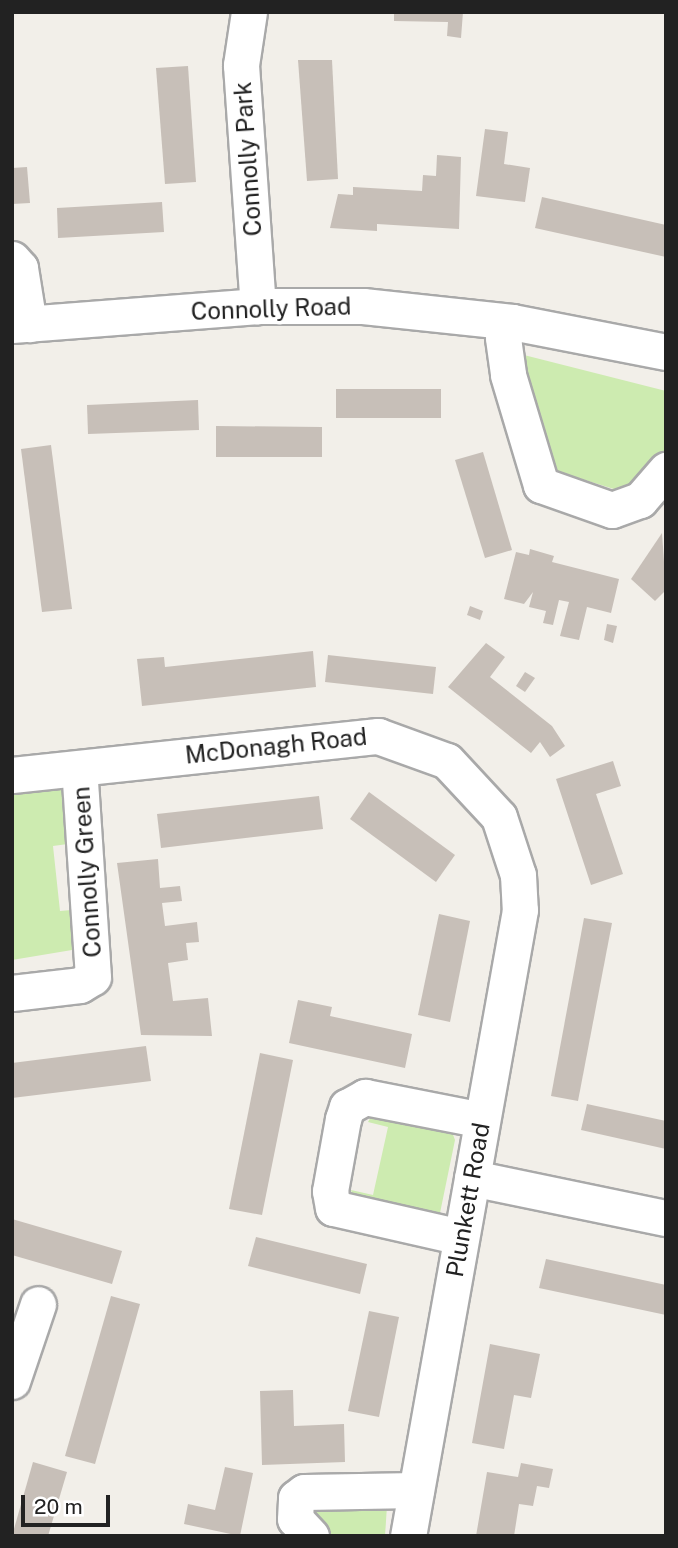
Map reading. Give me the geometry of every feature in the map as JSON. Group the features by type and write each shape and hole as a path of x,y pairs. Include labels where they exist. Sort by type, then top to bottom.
{"street":[{"name":"Connolly Park","path":"249,12 241,65 258,306"},
{"name":"Connolly Road","path":"12,259 20,268 21,324 258,306 419,310 512,322 666,352"},
{"path":"512,322 503,338 508,375 541,485 612,510 640,500 666,470"},
{"name":"McDonagh Road","path":"12,775 356,734 399,739 461,771 490,802 518,875 520,910"},
{"name":"Connolly Green","path":"12,992 80,985 93,977 79,768"},
{"name":"Plunkett Road","path":"408,1536 520,910"},
{"path":"461,1237 333,1208 330,1191 342,1119 347,1107 365,1097 482,1120"},
{"path":"472,1178 666,1218"},
{"path":"12,1381 38,1304"},
{"path":"311,1536 295,1519 296,1498 304,1492 416,1490"}],"green space":[{"path":"520,354 666,391 666,456 644,480 617,490 553,470 545,464"},
{"path":"58,787 66,790 75,843 53,846 60,911 83,909 78,949 12,960 12,790"},
{"path":"372,1115 451,1129 455,1140 440,1213 353,1197 351,1190 373,1195 388,1127 368,1122"},
{"path":"387,1506 385,1536 324,1536 307,1509"}],"building":[{"path":"394,12 463,12 461,38 447,36 448,22 394,21"},
{"path":"298,60 332,60 338,179 307,181"},
{"path":"188,66 196,182 165,184 156,68"},
{"path":"485,129 508,132 504,164 530,168 525,202 476,196"},
{"path":"437,155 461,157 459,229 377,224 377,231 330,228 338,194 353,195 353,187 422,191 423,175 436,176"},
{"path":"27,167 30,203 12,204 12,168"},
{"path":"542,197 666,225 666,257 535,228"},
{"path":"162,202 164,232 58,238 57,208"},
{"path":"336,389 441,389 441,418 336,418"},
{"path":"198,400 199,430 88,434 87,405"},
{"path":"216,426 322,427 322,457 216,457"},
{"path":"51,445 72,609 42,612 21,449"},
{"path":"483,452 512,550 485,558 455,460"},
{"path":"662,533 666,590 655,601 631,579"},
{"path":"530,549 554,556 552,562 619,579 611,613 587,607 579,640 560,636 569,602 559,600 553,625 543,623 546,611 529,607 533,592 524,604 504,599 516,552 529,555"},
{"path":"470,606 483,611 480,620 467,615"},
{"path":"607,624 617,626 613,643 604,640"},
{"path":"486,643 505,657 490,677 552,726 565,746 550,757 540,742 531,753 448,687"},
{"path":"313,651 316,687 142,706 137,659 164,657 165,667"},
{"path":"328,655 436,667 433,694 325,682"},
{"path":"525,672 535,678 525,692 516,686"},
{"path":"613,761 621,786 596,794 623,874 591,885 556,779"},
{"path":"369,792 455,855 436,882 350,819"},
{"path":"319,796 323,829 161,848 157,814"},
{"path":"158,859 160,888 180,886 182,901 162,903 165,926 197,922 199,942 186,943 188,960 168,963 173,1001 208,998 212,1036 141,1035 117,863"},
{"path":"439,914 470,921 450,1022 418,1015"},
{"path":"584,918 612,923 578,1101 551,1096"},
{"path":"298,1000 332,1007 330,1016 412,1034 405,1068 289,1043"},
{"path":"146,1046 151,1081 12,1098 12,1063"},
{"path":"260,1053 293,1060 262,1215 229,1209"},
{"path":"587,1104 666,1121 666,1149 581,1130"},
{"path":"12,1219 122,1251 112,1284 12,1255"},
{"path":"256,1237 367,1264 360,1294 248,1266"},
{"path":"546,1259 666,1285 666,1315 539,1288"},
{"path":"111,1296 140,1304 95,1464 65,1456"},
{"path":"369,1311 399,1317 379,1417 348,1411"},
{"path":"490,1344 540,1354 531,1398 514,1395 504,1449 472,1443"},
{"path":"293,1390 294,1426 344,1424 345,1462 262,1465 260,1391"},
{"path":"33,1462 67,1472 48,1536 12,1536"},
{"path":"521,1463 553,1469 549,1488 537,1486 533,1506 519,1504 514,1536 476,1536 487,1472 518,1477"},
{"path":"225,1467 253,1473 240,1536 184,1524 188,1504 215,1510"}]}
